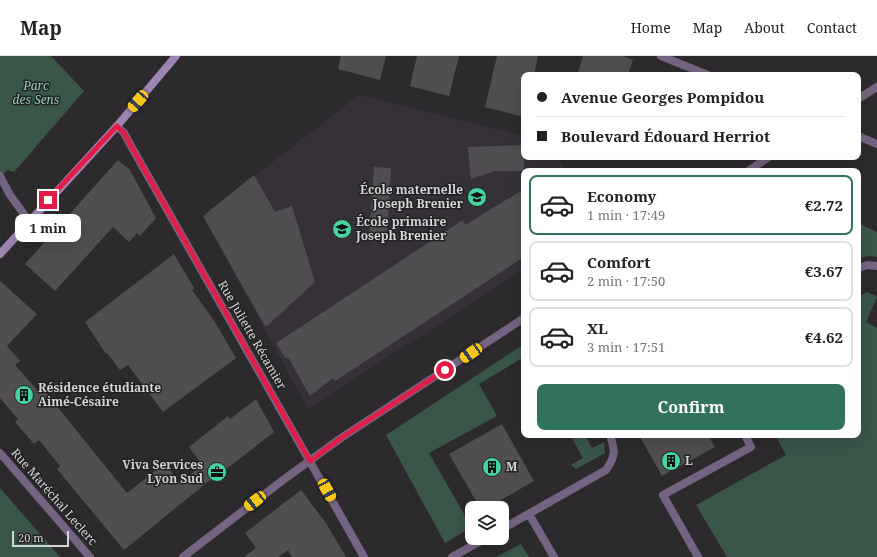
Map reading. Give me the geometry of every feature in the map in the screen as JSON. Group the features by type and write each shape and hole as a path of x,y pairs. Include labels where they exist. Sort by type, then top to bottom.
{"main road":[{"path":"0,254 117,126 176,56"}],"street":[{"path":"661,56 677,59 702,72"},
{"path":"861,97 877,87"},
{"name":"Rue Juliette Récamier","path":"117,126 124,133 364,557"},
{"path":"861,137 877,144"},
{"path":"752,168 764,160"},
{"path":"0,176 10,195 29,221"},
{"path":"861,267 866,265 877,266"},
{"path":"183,557 341,438 521,320"},
{"path":"509,525 606,470 613,459 614,447 611,438"},
{"path":"698,557 663,495 751,447 746,438"},
{"name":"Rue Maréchal Leclerc","path":"0,453 90,557"},
{"path":"529,514 554,557"},
{"path":"452,557 473,545"}],"shaded area":[{"path":"359,95 521,135 521,160 558,160 563,168 521,168 521,271 308,409 203,216"}],"green space":[{"name":"Parc des Sens","path":"0,56 51,56 84,91 14,172 8,170 0,176"},
{"path":"861,224 877,232 877,257 870,256 861,258"},
{"path":"867,292 877,297 866,322 877,328 877,557 727,557 696,505 786,455 777,438 861,438 861,295"},
{"path":"521,346 521,359 479,384 497,416 429,453 465,516 465,531 445,543 386,435"},
{"path":"572,438 587,438 592,448 604,442 605,453 576,469 571,465 583,458"},
{"path":"0,488 60,557 0,557"},
{"path":"521,544 529,557 496,557"}],"building":[{"path":"341,56 386,56 380,80 338,69"},
{"path":"417,56 459,56 449,96 410,86"},
{"path":"497,56 538,56 535,72 521,72 521,116 485,107"},
{"path":"583,56 623,56 633,60 629,72 578,72"},
{"path":"521,145 521,160 524,160 524,168 521,168 521,171 495,171 471,179 468,147"},
{"path":"118,160 130,170 156,218 140,236 137,233 129,242 113,227 55,291 25,264"},
{"path":"374,167 391,168 387,239 369,238"},
{"path":"254,175 275,212 292,206 315,282 267,326 265,326 203,216"},
{"path":"521,191 521,259 335,381 333,378 310,396 288,357 286,359 276,343 463,220 465,225"},
{"path":"174,254 194,288 192,290 215,322 236,358 163,412 128,365 120,370 107,353 106,354 85,322"},
{"path":"0,281 37,314 7,346 20,361 15,365 39,392 43,389 127,493 161,466 163,469 167,466 180,483 202,465 189,447 228,416 230,419 256,399 274,432 211,481 210,480 124,550 57,469 60,466 39,440 34,444 15,422 18,419 0,398"},
{"name":"M","path":"502,424 534,481 499,501 476,501 449,454"},
{"name":"L","path":"641,438 710,438 715,447 662,476"},
{"path":"301,490 326,523 346,557 292,557 288,550 278,557 244,557 256,548 245,533"}],"place":[{"name":"École maternelle Joseph Brenier","path":"477,197"},
{"name":"École primaire Joseph Brenier","path":"342,229"},
{"name":"Résidence étudiante Aimé-Césaire","path":"24,395"},
{"name":"L","path":"671,461"},
{"name":"M","path":"492,467"},
{"name":"Viva Services Lyon Sud","path":"217,472"}],"route":[{"path":"48,200 117,126 124,133 310,461 341,438 445,370"}]}
